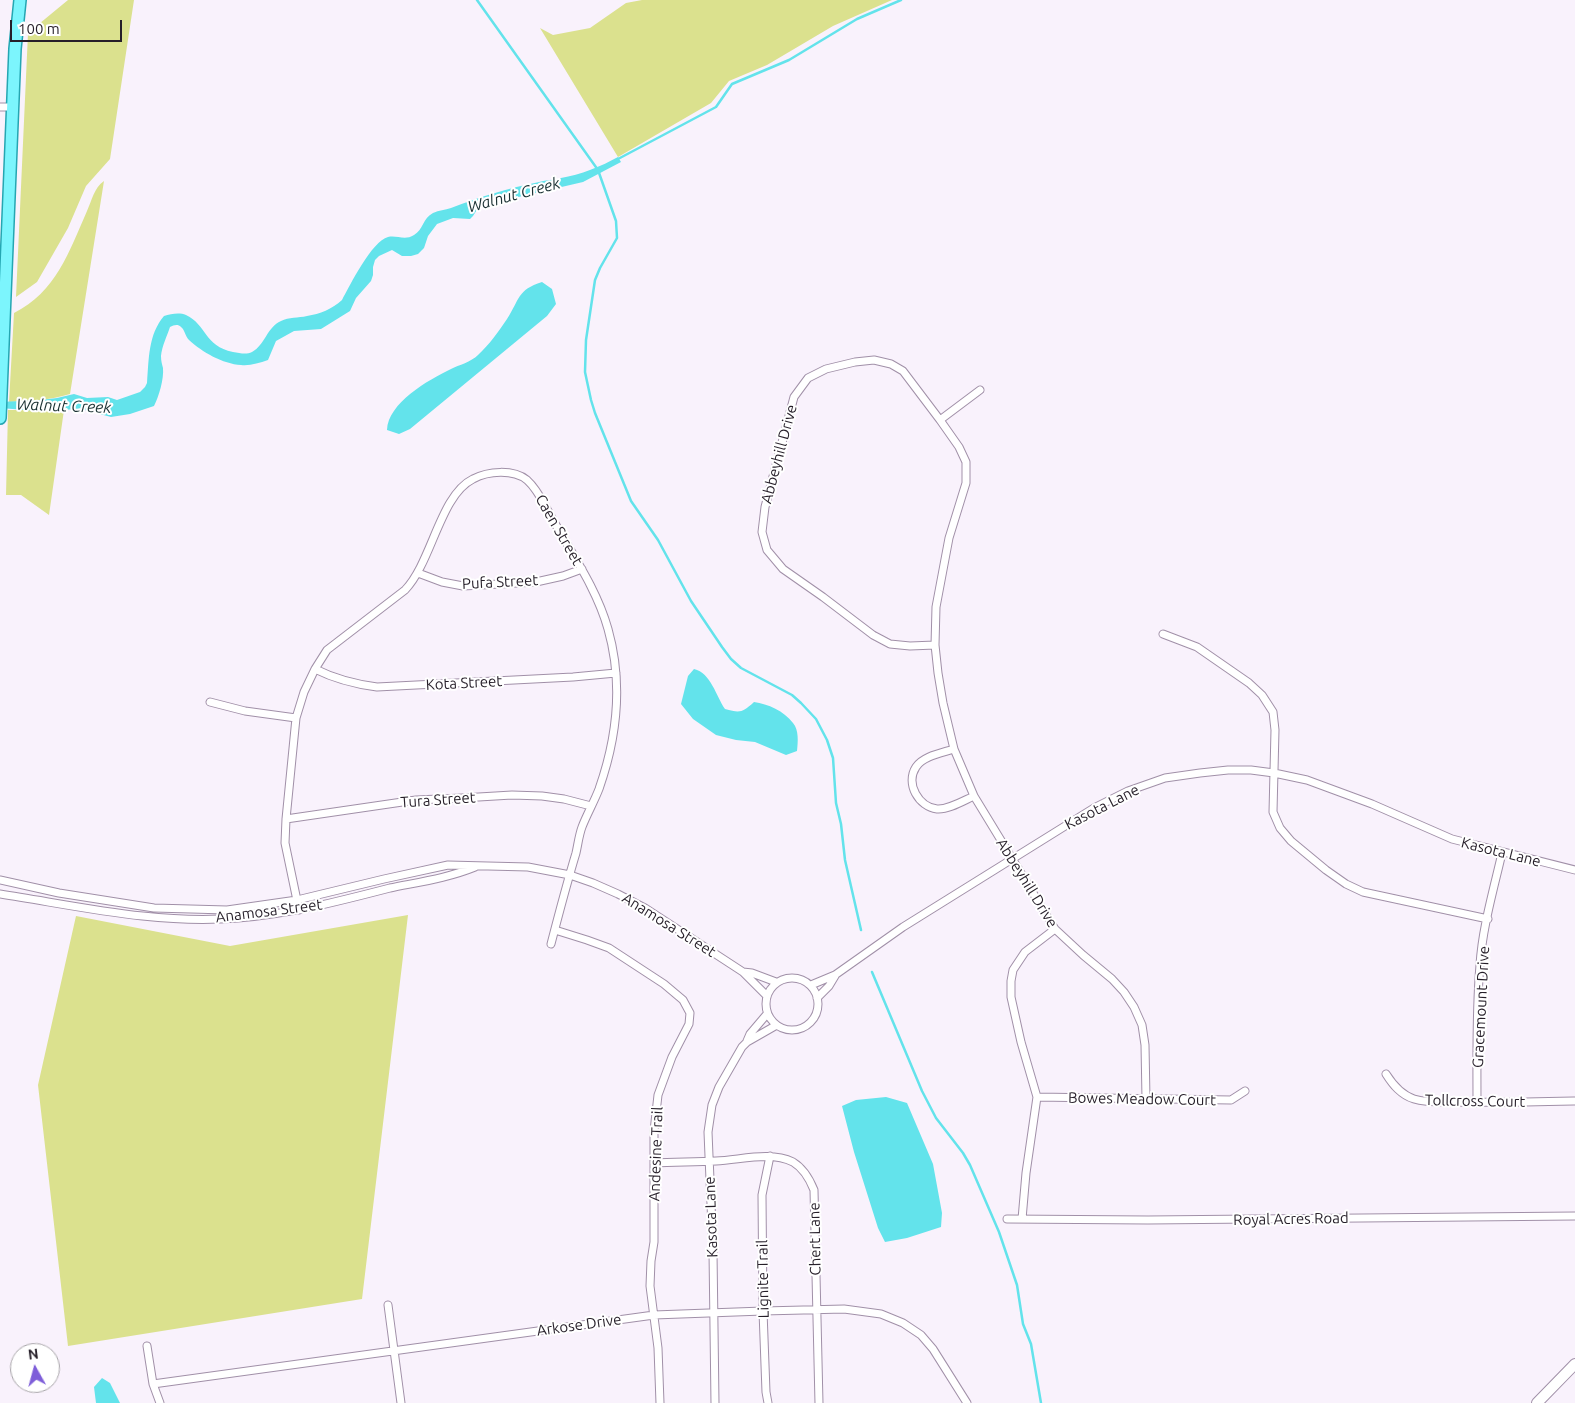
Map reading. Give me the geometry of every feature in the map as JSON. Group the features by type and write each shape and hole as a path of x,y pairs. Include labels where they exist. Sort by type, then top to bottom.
{"main road":[{"path":"0,418 15,49 20,0"}],"street":[{"path":"0,106 13,107"},
{"name":"Abbeyhill Drive","path":"935,645 890,644 873,635 783,569 767,550 762,532 765,507 794,397 808,378 826,369 855,362 874,360 891,364 903,372 940,420 966,462 966,483 949,538 936,607 935,645 943,703 954,749 974,796 1055,929 1112,979 1134,1007 1142,1025 1145,1045 1146,1099"},
{"path":"940,420 980,390"},
{"name":"Caen Street","path":"299,910 286,843 286,819 296,718 304,692 327,650 405,590 412,582 418,573 448,507 458,491 471,479 482,475 498,472 515,474 526,480 539,494 582,569 608,628 616,673 615,724 610,755 582,828 551,944"},
{"name":"Pufa Street","path":"418,573 442,582 464,586 536,582 563,576 582,569"},
{"path":"1163,634 1197,647 1249,683 1262,695 1273,712 1275,730 1274,812 1280,828 1303,852 1346,884 1363,892 1488,919"},
{"name":"Kota Street","path":"315,670 355,685 376,687 616,673"},
{"path":"210,702 245,711 296,718"},
{"path":"954,749 926,759 916,767 913,776 913,788 918,799 927,806 938,809 974,796"},
{"name":"Kasota Lane","path":"811,985 836,975 902,927 1094,808 1128,791 1165,778 1228,770 1274,773 1306,780 1372,804 1452,839 1575,870"},
{"name":"Tura Street","path":"286,819 416,800 512,795 564,799 591,806"},
{"name":"Gracemount Drive","path":"1477,1103 1477,1025 1480,963 1502,853"},
{"name":"Anamosa Street","path":"0,880 58,894 154,908 227,910 297,900 448,865 528,867 570,875 610,890 645,908 743,972 767,996"},
{"name":"Anamosa Street","path":"0,894 110,912 173,919 236,918 299,910 460,873 475,867"},
{"path":"1022,1219 1026,1173 1037,1097 1021,1042 1011,998 1010,981 1014,970 1025,952 1055,929"},
{"name":"Andesine Trail","path":"555,930 608,948 677,994 683,1000 690,1013 689,1024 665,1074 658,1095 654,1131 654,1242 650,1286 658,1348 660,1403"},
{"name":"Anamosa Street","path":"743,972 752,973 776,982"},
{"name":"Kasota Lane","path":"715,1403 708,1161 708,1132 712,1105 724,1078 742,1047 747,1042 775,1026 788,1030 803,1028 810,1024 817,1012 817,998 829,986 836,975"},
{"path":"775,1026 767,1014 767,996 771,986 776,982 791,978 800,979 811,985 815,990 817,998"},
{"name":"Kasota Lane","path":"747,1042 750,1034 767,1014"},
{"name":"Tollcross Court","path":"1386,1074 1394,1087 1412,1099 1423,1101 1477,1103 1575,1101"},
{"name":"Bowes Meadow Court","path":"1037,1097 1230,1100 1245,1091"},
{"name":"Chert Lane","path":"654,1163 770,1156 795,1163 804,1172 814,1190 819,1403"},
{"name":"Lignite Trail","path":"768,1403 763,1310 762,1195 770,1156"},
{"name":"Royal Acres Road","path":"1007,1219 1148,1220 1575,1216"},
{"path":"388,1306 401,1403"},
{"name":"Arkose Drive","path":"153,1384 654,1315 763,1310 844,1309 881,1314 903,1323 921,1335 933,1350 967,1403"},
{"path":"147,1346 153,1384 160,1403"},
{"path":"1538,1403 1575,1364"}],"green space":[{"path":"68,0 134,0 110,159 86,186 68,228 37,282 16,297 28,33"},
{"path":"642,0 892,0 833,26 767,65 729,81 711,103 618,157 540,28 553,35 590,28 626,3"},
{"path":"104,181 70,394 32,401 9,402 14,313 41,294 51,282 67,256 96,191"},
{"path":"8,410 64,410 49,515 21,495 6,495"},
{"path":"408,915 362,1299 68,1346 38,1085 76,916 230,946"}],"water":[{"path":"618,157 621,162 583,182 480,205 470,219 453,218 437,224 428,236 424,248 418,254 402,256 392,250 379,256 375,260 371,281 356,298 350,311 321,329 294,331 276,341 268,360 244,365 220,360 194,344 179,325 174,325 170,327 162,349 163,377 154,406 130,414 111,417 81,409 38,411 0,408 0,402 41,400 74,394 87,398 108,397 117,400 140,392 147,383 152,339 164,316 178,313 186,315 198,324 216,345 243,354 252,352 260,345 272,327 281,321 321,312 342,300 362,264 375,246 382,240 388,237 411,237 417,233 427,218 435,212 505,190 576,175"},
{"path":"542,282 552,289 556,304 547,316 410,429 399,434 387,430 389,420 394,411 411,393 431,379 475,357 497,333 523,292"},
{"path":"694,669 700,671 709,680 725,709 741,711 754,702 770,706 785,715 796,729 797,751 786,755 755,742 716,735 693,719 681,704 688,676"},
{"path":"886,1097 907,1103 933,1164 942,1213 941,1227 907,1238 885,1242 878,1228 854,1152 842,1106 856,1100"},
{"path":"102,1378 110,1383 120,1403 96,1403 94,1387"}],"waterway":[{"path":"477,0 598,170 616,221 617,238 595,280 586,340 585,372 595,413 631,501 658,540 691,601 731,659 741,668 792,695 816,719 827,740 833,758 836,803 841,824 845,860 861,930"},
{"name":"Walnut Creek","path":"618,159 716,107 732,84 789,60 857,19 901,0"},
{"path":"872,972 922,1091 936,1118 970,1165 999,1232 1017,1285 1023,1324 1031,1344 1041,1403"}]}
